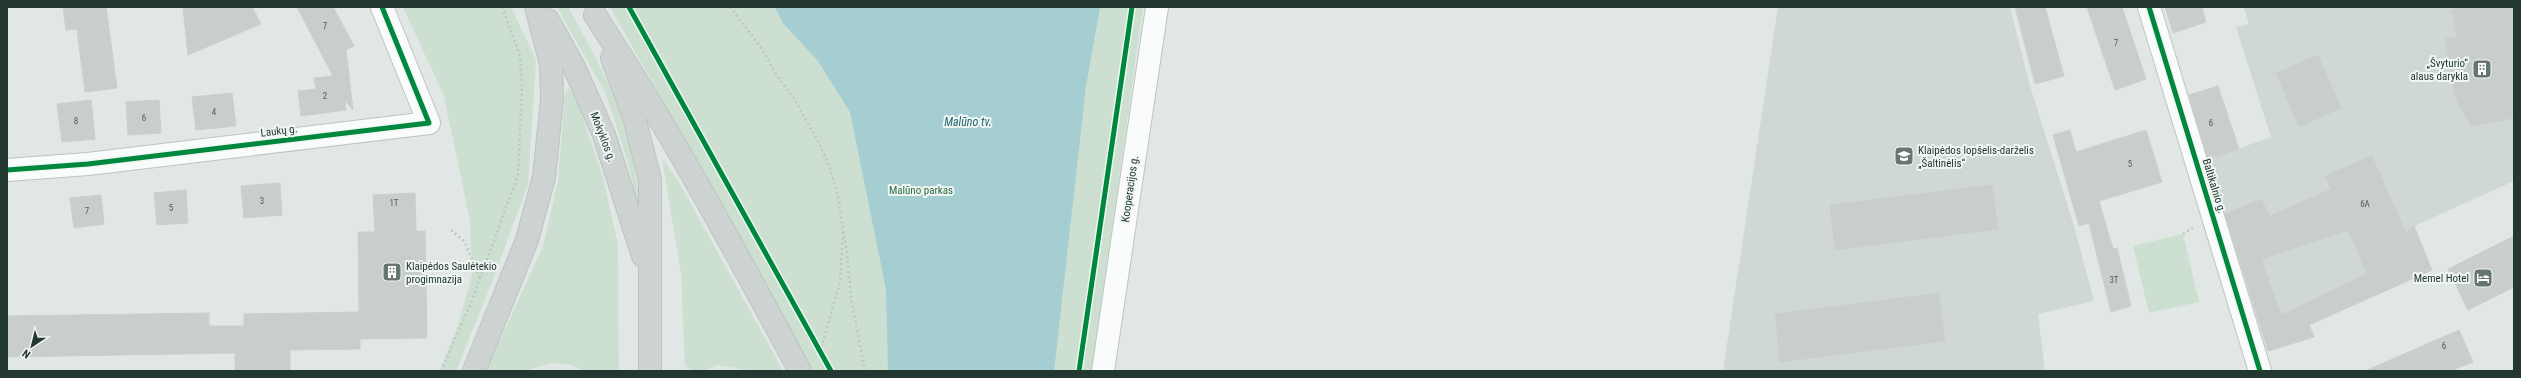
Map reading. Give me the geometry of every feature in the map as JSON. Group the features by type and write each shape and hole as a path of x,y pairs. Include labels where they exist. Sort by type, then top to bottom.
{"main road":[{"path":"474,371 527,240 544,177 552,99 551,64 536,7"},
{"name":"Mokyklos g.","path":"540,7 575,69 604,135 649,273"},
{"path":"593,11 650,99 728,237 800,371"},
{"name":"Mokyklos g.","path":"593,11 634,117 650,180 649,273 652,331 650,371"}],"street":[{"name":"Laukų g.","path":"7,170 88,164 429,124 382,7"},
{"name":"Kooperacijos g.","path":"1104,371 1156,7"},
{"name":"Baltikalnio g.","path":"2149,7 2260,371"}],"path":[{"path":"441,371 480,279 518,175 522,86 520,56 502,7"},
{"path":"730,7 762,49 818,141 830,168 843,226 851,298 865,371"},
{"path":"820,352 840,282 843,226"},
{"path":"451,230 464,241 480,279"}],"shaded area":[{"name":"Klaipėdos lopšelis-darželis „Šaltinėlis“","path":"1778,7 2010,7 2030,86 2074,226 2094,301 2038,314 2045,371 1723,371"},
{"path":"2514,7 2514,181 2414,226 2432,270 2309,325 2315,337 2268,351 2225,214 2204,161 2271,137 2236,27 2249,24 2244,8"}],"green space":[{"path":"403,7 511,7 536,60 528,184 492,282 456,371 440,371 459,322 472,275 470,221 444,96"},
{"path":"557,7 568,7 597,61 616,103 633,160 645,234 627,159 606,94"},
{"name":"Malūno parkas","path":"610,7 1143,7 1092,371 813,371"},
{"path":"569,88 575,95 603,177 618,245 619,371 586,371 571,365 553,363 523,371 486,371 543,246 558,181 565,93"},
{"path":"662,158 680,184 783,371 754,371 717,365 702,371 693,371 685,366 681,273"},
{"path":"2183,234 2199,302 2149,313 2133,246"}],"water":[{"name":"Malūno tv.","path":"775,7 1100,7 1086,86 1054,371 888,371 886,289 850,112 818,61 783,23"}],"building":[{"path":"63,7 106,7 117,88 85,92 77,29 66,30"},
{"path":"183,7 252,7 261,24 188,55"},
{"path":"297,7 333,7 354,46 346,50 353,110 345,101 346,110 301,116 298,91 316,89 314,78 333,76"},
{"path":"2015,7 2045,7 2064,76 2035,84"},
{"path":"2087,7 2122,7 2146,79 2115,90"},
{"path":"2165,7 2202,7 2206,22 2173,33"},
{"name":"„Švyturio“ alaus darykla","path":"2472,7 2514,7 2514,118 2471,126 2456,99 2445,39 2457,37 2452,10"},
{"path":"2318,55 2341,108 2299,127 2276,73"},
{"path":"2218,86 2239,149 2208,159 2189,95"},
{"path":"232,93 236,126 196,130 192,97"},
{"path":"91,100 95,139 62,142 57,104"},
{"path":"159,100 161,133 128,135 126,102"},
{"path":"2070,130 2076,152 2146,130 2162,182 2099,201 2113,249 2117,248 2131,306 2111,312 2089,223 2079,226 2053,135"},
{"path":"2372,156 2406,233 2414,226 2432,270 2309,325 2314,337 2268,351 2225,214 2261,199 2270,216 2331,189 2325,176","holes":["2348,230 2367,274 2281,315 2261,259"]},
{"path":"280,183 282,215 244,218 241,186"},
{"path":"1992,185 1998,229 1835,250 1830,205"},
{"path":"186,190 188,223 157,225 154,193"},
{"name":"Klaipėdos Saulėtekio progimnazija","path":"415,193 416,231 425,231 427,338 360,339 360,349 290,350 290,371 235,371 235,353 7,357 7,316 209,313 209,326 244,326 244,314 359,312 358,232 375,232 373,195"},
{"path":"101,195 104,224 74,228 70,198"},
{"name":"Memel Hotel","path":"2514,236 2514,287 2468,310 2448,269"},
{"path":"1939,293 1945,341 1780,362 1775,314"},
{"path":"2459,330 2473,362 2450,371 2365,371"}],"cycle path":[{"path":"7,170 88,164 429,123 382,7"},
{"path":"629,7 831,371"},
{"path":"1079,371 1132,7"},
{"path":"2149,7 2260,371"}],"place":[{"name":"„Švyturio“ alaus darykla","path":"2482,69"},
{"name":"Klaipėdos lopšelis-darželis „Šaltinėlis“","path":"1904,156"},
{"name":"Klaipėdos Saulėtekio progimnazija","path":"392,272"},
{"name":"Memel Hotel","path":"2483,278"}]}
